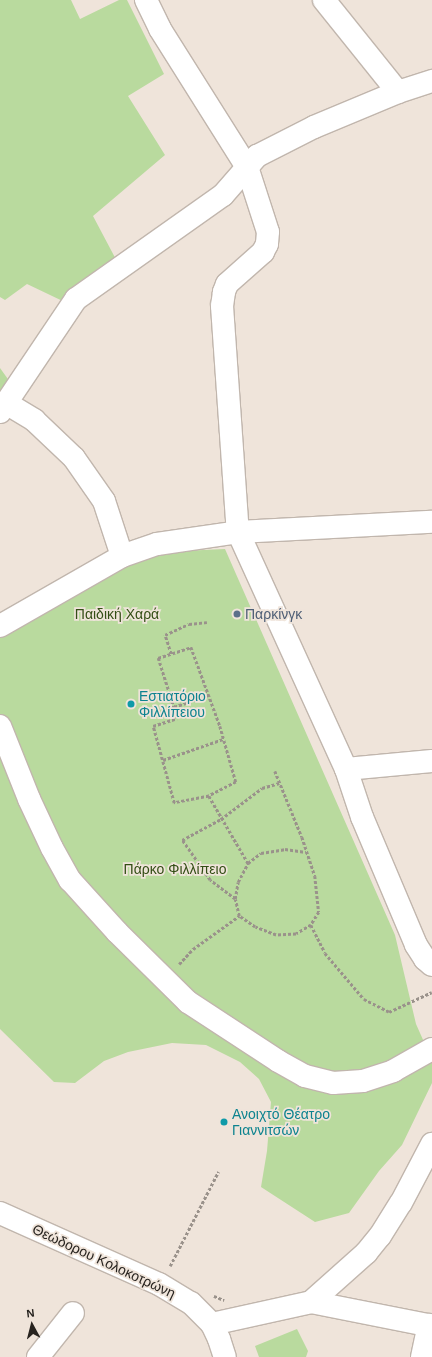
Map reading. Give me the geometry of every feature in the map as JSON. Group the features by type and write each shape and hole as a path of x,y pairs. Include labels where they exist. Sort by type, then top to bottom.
{"street":[{"path":"146,0 160,29 247,168 268,232 268,238 263,252 228,284 224,292 222,306 238,532 346,769 362,817 416,945 425,959 432,965"},
{"path":"324,0 398,92"},
{"path":"122,556 104,501 74,458 34,420 3,407 76,299 223,195 264,151 314,127 398,92 432,82"},
{"path":"0,626 122,556 157,544 238,532 432,522"},
{"path":"0,726 29,799 52,848 70,880 116,932 188,1002 278,1061 305,1076 333,1083 363,1081 393,1071 432,1049"},
{"path":"346,769 432,761"},
{"path":"311,1302 366,1253 380,1236 401,1203 432,1144"},
{"name":"Θεώδορου Κολοκοτρώνη","path":"0,1213 159,1284 192,1303 212,1324 226,1357"},
{"path":"212,1324 311,1302 430,1325 422,1357"},
{"path":"38,1357 73,1313"}],"path":[{"path":"171,654 165,635 189,624 208,622"},
{"path":"191,647 209,695 236,782 209,796 174,803 153,726 177,718 158,658 191,647"},
{"path":"174,707 209,695"},
{"path":"163,760 223,739"},
{"path":"275,771 302,837 315,876 319,912 311,925 296,934 276,935 255,927 239,916 235,899 238,882 248,862 261,853 285,850 306,852"},
{"path":"235,899 210,880 182,840 221,818 262,788 279,783"},
{"path":"209,796 248,862"},
{"path":"166,982 176,967 194,949 239,916"},
{"path":"311,925 325,952 364,999 389,1012 432,992"},
{"path":"169,1269 218,1172"}],"green space":[{"path":"0,0 71,0 80,19 119,0 127,0 164,74 128,96 165,155 93,216 120,267 71,305 27,284 5,300 0,297"},
{"path":"0,368 15,389 0,412"},
{"name":"Πάρκο Φιλλίπειο","path":"225,549 395,935 416,1024 432,1060 432,1083 402,1145 379,1171 349,1213 315,1222 261,1187 267,1151 271,1102 259,1079 240,1062 206,1045 172,1043 128,1052 104,1061 75,1083 54,1082 0,1029 0,616 160,552"},
{"path":"297,1329 308,1351 306,1357 259,1357 255,1346"}],"place":[{"name":"Παρκίνγκ","path":"237,614"},
{"name":"Εστιατόριο Φιλλίπειου","path":"131,704"},
{"name":"Ανοιχτό Θέατρο Γιαννιτσών","path":"224,1122"}],"park label":[{"name":"Παιδική Χαρά","path":"117,614"}]}
